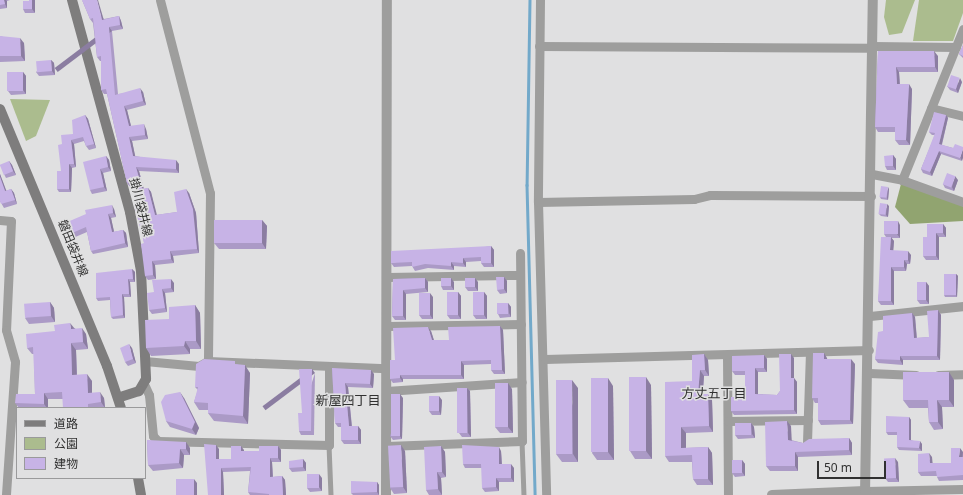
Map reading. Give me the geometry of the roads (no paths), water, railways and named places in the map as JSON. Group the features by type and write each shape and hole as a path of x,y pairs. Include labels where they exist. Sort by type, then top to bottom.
{"main road":[{"name":"掛川袋井線","path":"72,0 136,241 145,361 145,386"},
{"name":"磐田袋井線","path":"0,110 118,398"},
{"path":"121,407 118,398 145,386"},
{"path":"138,479 141,495"}],"street":[{"path":"160,0 210,193 208,361"},
{"path":"386,495 388,0"},
{"path":"540,0 538,202 545,359 546,495"},
{"path":"865,493 870,316 873,0"},
{"path":"902,180 963,29"},
{"path":"539,46 956,47"},
{"path":"931,108 963,116"},
{"path":"872,174 902,180 963,202"},
{"path":"538,202 694,199 710,195 871,196"},
{"path":"0,220 11,221 6,330 15,362 6,495"},
{"path":"386,446 522,441 520,253"},
{"path":"386,277 520,275"},
{"path":"870,316 963,306"},
{"path":"386,326 521,324"},
{"path":"545,359 869,350"},
{"path":"807,442 810,352"},
{"path":"727,355 728,495"},
{"path":"145,361 199,366 208,361 386,368"},
{"path":"145,386 149,395 153,436 158,441 329,445 329,366"},
{"path":"869,373 963,374"},
{"path":"386,390 522,382"},
{"path":"728,421 808,420"},
{"path":"772,495 900,493 963,489"}],"lane":[{"path":"522,441 524,495"},
{"path":"329,445 331,495"}],"waterway":[{"path":"530,0 527,185 535,495"}],"district":[{"name":"方丈五丁目","path":"714,393"},
{"name":"新屋四丁目","path":"348,400"}]}
